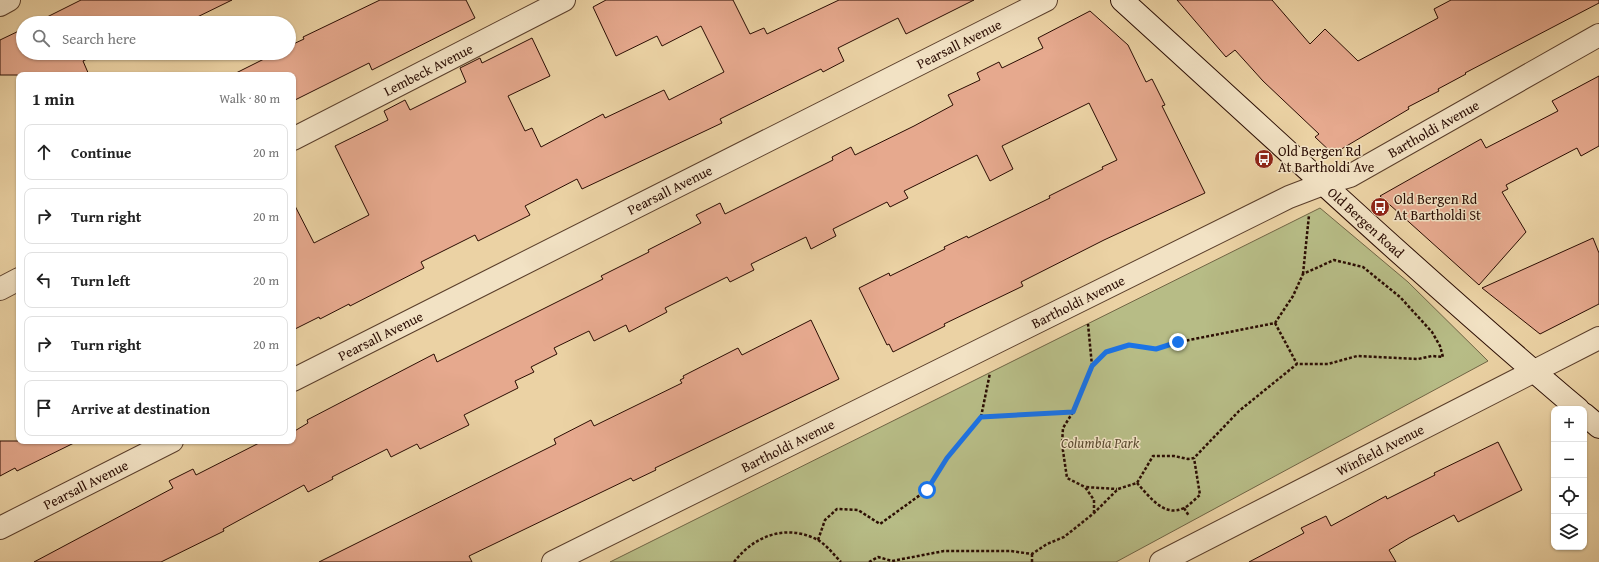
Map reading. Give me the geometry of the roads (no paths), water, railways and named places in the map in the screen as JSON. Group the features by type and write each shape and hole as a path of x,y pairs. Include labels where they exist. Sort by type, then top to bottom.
{"street":[{"path":"0,5 9,0"},
{"name":"Lembeck Avenue","path":"296,137 564,0"},
{"name":"Pearsall Avenue","path":"296,378 1046,0"},
{"name":"Old Bergen Road","path":"1122,0 1323,184 1532,371 1574,406"},
{"name":"Bartholdi Avenue","path":"553,562 1282,200 1323,184 1350,176 1599,35"},
{"path":"0,289 16,281"},
{"name":"Winfield Avenue","path":"1161,562 1599,338"},
{"path":"1587,417 1599,427"},
{"name":"Pearsall Avenue","path":"0,528 166,444"}],"place":[{"name":"Old Bergen Rd At Bartholdi Ave","path":"1264,159"},
{"name":"Old Bergen Rd At Bartholdi St","path":"1380,207"}],"park label":[{"name":"Columbia Park","path":"1100,443"}]}
